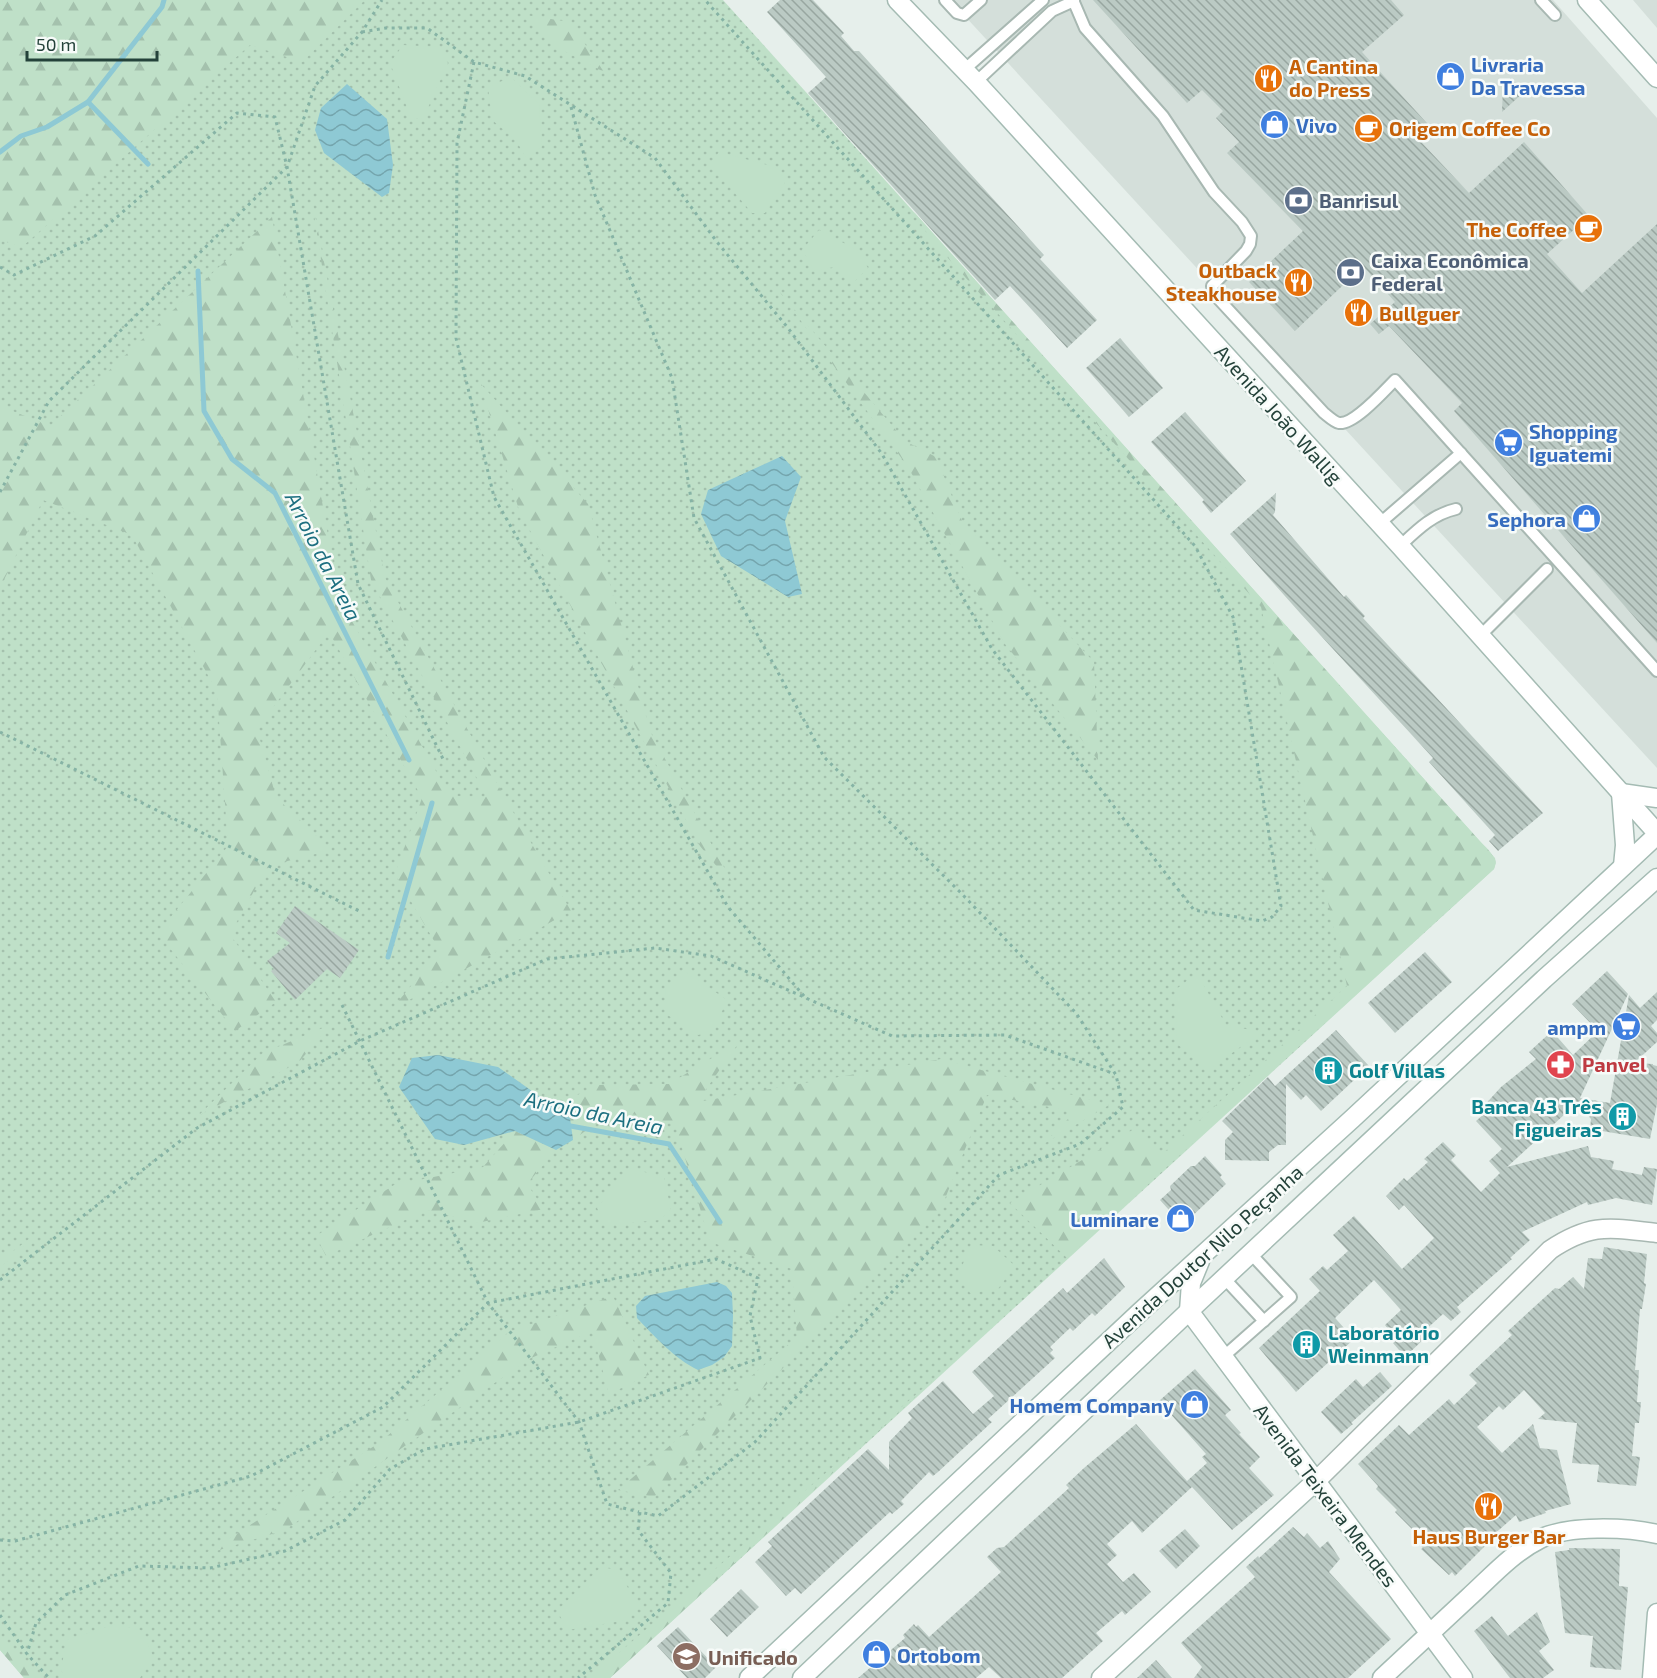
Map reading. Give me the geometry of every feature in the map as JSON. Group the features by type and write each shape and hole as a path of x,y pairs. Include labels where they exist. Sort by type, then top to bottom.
{"main road":[{"name":"Avenida João Wallig","path":"897,0 970,76 1400,546 1657,834"},
{"path":"1587,0 1657,78"},
{"path":"1623,866 1625,845 1621,793 1657,798"},
{"name":"Avenida Doutor Nilo Peçanha","path":"749,1678 1140,1312 1657,834"},
{"name":"Avenida Doutor Nilo Peçanha","path":"802,1678 1224,1278 1544,979 1657,878"},
{"path":"1101,1678 1316,1481 1550,1250 1570,1237 1589,1230 1608,1228 1657,1233"},
{"path":"1189,1311 1191,1283 1202,1256"},
{"name":"Avenida Teixeira Mendes","path":"1189,1311 1463,1678"},
{"path":"1382,1678 1512,1557 1540,1538 1564,1531 1598,1529 1635,1529 1657,1534"},
{"path":"1652,1678 1657,1613"}],"lane":[{"path":"945,0 957,13 964,15 981,0"},
{"path":"970,76 1043,0"},
{"path":"970,76 1052,11 1073,0 1085,28 1108,57 1163,116 1214,192 1242,222 1251,236 1246,251 1212,286 1213,292 1324,413 1334,420 1343,423 1353,417 1365,409 1395,380 1657,671"},
{"path":"1541,0 1555,15"},
{"path":"1379,524 1461,453"},
{"path":"1400,546 1419,528 1442,512 1456,508"},
{"path":"1480,636 1547,569"},
{"path":"1223,1357 1291,1297 1251,1254"},
{"path":"1224,1278 1264,1321"}],"path":[{"path":"0,492 49,401 287,167 315,86 362,32 382,0"},
{"path":"362,32 386,28 427,28 474,62 525,76 655,158 717,242 789,328 882,454 992,649 1194,910 1262,921 1272,916 1281,906 1233,617 1196,546 705,0"},
{"path":"474,62 457,143 456,338 494,497 728,907 805,997"},
{"path":"342,1005 488,1303 579,1422 607,1504 658,1516 755,1442 999,1175 1080,1144 1124,1107 1116,1075 1076,1013 960,892 824,756 694,518 672,378 595,195 571,105"},
{"path":"0,267 14,275 94,237 237,113 275,117 287,167 358,584 444,760"},
{"path":"0,732 359,911"},
{"path":"0,1280 196,1128 360,1041 547,959 655,948 711,956 892,1036 1005,1035 1116,1075"},
{"path":"0,1540 15,1541 251,1476 383,1407 488,1303 716,1259 758,1278 750,1316 760,1358 579,1422 425,1449 390,1469 345,1521 285,1551 210,1569 139,1566 65,1595 36,1623 27,1654"},
{"path":"578,1678 668,1603 671,1573 638,1530 640,1512"},
{"path":"0,1615 27,1654 49,1678"}],"shaded area":[{"name":"Shopping Iguatemi","path":"950,0 1553,0 1657,118 1657,768"},
{"path":"1633,0 1657,0 1657,28"}],"green space":[{"path":"0,0 723,0 1495,858 1494,869 610,1678 24,1678 0,1650"},
{"path":"0,0 365,0 302,62 250,45 22,247 0,240"},
{"path":"525,15 570,22 604,72 549,43"},
{"path":"403,45 438,47 448,63 423,119 411,118 390,63"},
{"path":"511,77 539,104 542,146 527,160 516,140 492,120 488,87"},
{"path":"719,152 779,168 785,183 765,213 752,213 710,164"},
{"path":"310,189 385,578 505,798 571,911 391,1010 440,951 395,874 422,798 329,632 257,729 276,797 331,850 268,866 230,934 276,1002 235,1031 158,933 228,846 217,692 132,535 43,500 0,588 0,406 50,426 272,217 339,598 450,796 487,797 371,580"},
{"path":"914,212 1495,860 1494,869 1067,1258 1010,1203 1134,1129 1160,1156 1347,986 1261,607 930,238"},
{"path":"819,230 857,250 868,268 854,282 834,267 815,271 802,250"},
{"path":"779,291 905,441 936,457 962,521 1094,662 1098,760 1005,644 908,467"},
{"path":"480,383 588,504 651,733 737,891 700,846 519,510"},
{"path":"683,970 727,1000 713,1032 698,1035 666,1014 665,988"},
{"path":"1197,973 1226,1025 1261,1032 1210,1069 1177,1044 1175,990"},
{"path":"330,1025 299,1062 198,1116 263,1053"},
{"path":"740,1041 697,1102 941,1059 1109,1105 1042,1145 1075,1112 987,1095 940,1211 654,1497 618,1490 797,1337 792,1269 710,1242 675,1124 614,1110 573,1140 570,1118 554,1107 597,1085 669,1084"},
{"path":"515,1131 556,1150 527,1184 544,1209 477,1223 427,1210 326,1256 316,1236 394,1185 483,1167"},
{"path":"629,1168 664,1177 671,1210 660,1220 605,1225 597,1208"},
{"path":"41,1230 0,1268 0,1261"},
{"path":"971,1245 993,1246 1015,1266 998,1289 970,1293 959,1273"},
{"path":"613,1296 649,1375 609,1394 592,1331 529,1359 285,1530 203,1555 379,1443 509,1332"},
{"path":"951,1364 610,1678 590,1678"},
{"path":"601,1567 618,1570 637,1604 627,1620 568,1630 557,1611"},
{"path":"116,1624 143,1631 153,1657 140,1678 67,1678 61,1671 66,1640"},
{"path":"0,1638 38,1678 24,1678 0,1650"}],"water":[{"path":"347,84 387,119 393,165 389,193 382,197 324,153 315,130 321,108"},
{"path":"782,456 801,477 785,521 802,594 788,597 721,556 701,514 708,490"},
{"path":"438,1055 498,1067 570,1118 573,1140 556,1150 515,1131 464,1145 435,1139 399,1087 412,1058"},
{"path":"717,1282 726,1286 732,1293 732,1346 724,1357 698,1370 673,1353 650,1332 637,1318 636,1306 645,1296"}],"building":[{"path":"780,0 813,0 844,33 841,36 854,51 859,51 1044,255 1040,259 1097,320 1067,348 1010,286 995,300 808,93 826,77 767,12"},
{"path":"1093,0 1391,0 1404,15 1362,52 1435,132 1422,143 1469,193 1524,142 1589,216 1547,254 1582,293 1657,224 1657,643 1454,411 1462,403 1389,326 1379,334 1370,324 1395,302 1363,266 1295,331 1249,282 1303,231 1227,153 1239,142 1216,118 1223,111 1202,90 1187,103"},
{"path":"1511,78 1524,92 1502,112 1503,85"},
{"path":"1120,338 1163,388 1129,417 1086,368"},
{"path":"1185,412 1246,481 1211,513 1202,502 1204,500 1151,442"},
{"path":"1276,493 1273,515 1344,597 1346,595 1365,616 1363,618 1543,813 1498,851 1489,841 1495,835 1429,762 1433,758 1230,534"},
{"path":"295,906 359,950 340,978 327,969 295,1000 271,971 274,969 267,961 290,943 276,933"},
{"path":"1425,952 1452,982 1395,1033 1368,1003"},
{"path":"1607,971 1628,994 1580,1098 1610,1103 1629,995 1640,1008 1657,992 1657,1020 1651,1026 1657,1033 1657,1042 1634,1063 1657,1066 1657,1104 1650,1139 1590,1129 1591,1119 1577,1103 1507,1167 1588,1146 1591,1157 1614,1161 1612,1169 1642,1175 1644,1167 1657,1169 1652,1205 1616,1198 1588,1205 1587,1202 1522,1232 1530,1240 1510,1258 1512,1259 1457,1307 1461,1312 1451,1321 1443,1314 1422,1333 1426,1337 1405,1357 1393,1343 1396,1340 1385,1325 1401,1310 1374,1280 1335,1318 1354,1339 1296,1392 1259,1348 1320,1291 1309,1279 1323,1266 1327,1270 1348,1251 1333,1235 1354,1216 1402,1269 1423,1249 1434,1238 1404,1205 1399,1210 1386,1196 1404,1178 1407,1181 1428,1162 1424,1159 1443,1142 1456,1155 1451,1160 1481,1192 1500,1173 1489,1161 1502,1149 1476,1121 1485,1113 1481,1109 1501,1087 1536,1059 1529,1052 1552,1031 1573,1055 1598,1031 1572,1004"},
{"path":"1336,1030 1369,1066 1321,1111 1306,1095 1301,1100 1286,1084 1286,1145 1278,1145 1269,1152 1269,1161 1225,1160 1225,1140 1233,1132 1222,1121 1268,1077 1275,1086"},
{"path":"1205,1156 1222,1175 1220,1177 1226,1184 1186,1222 1180,1216 1177,1219 1160,1200 1171,1190 1170,1186"},
{"path":"1604,1247 1647,1254 1644,1283 1646,1284 1642,1309 1640,1309 1635,1370 1639,1370 1637,1402 1641,1402 1639,1423 1635,1423 1632,1456 1640,1457 1636,1486 1597,1482 1599,1465 1572,1463 1577,1423 1538,1419 1545,1413 1524,1390 1503,1410 1499,1406 1477,1427 1502,1453 1533,1424 1540,1448 1557,1450 1571,1504 1545,1511 1546,1513 1519,1522 1516,1515 1483,1544 1485,1546 1455,1576 1452,1572 1449,1575 1421,1549 1423,1548 1414,1538 1417,1534 1395,1512 1397,1510 1376,1489 1378,1486 1358,1464 1399,1425 1409,1435 1449,1399 1454,1405 1477,1383 1469,1375 1512,1335 1508,1331 1555,1288 1559,1289 1573,1277 1584,1289 1588,1258 1602,1259"},
{"path":"1104,1258 1125,1287 1095,1316 1092,1313 1073,1331 1070,1328 1050,1347 1053,1350 1050,1353 1055,1358 988,1419 992,1422 938,1472 933,1476 929,1472 901,1501 904,1504 892,1514 890,1512 801,1594 795,1588 786,1596 755,1562 772,1546 768,1542 868,1449 889,1470 889,1442 912,1418 908,1413 943,1381 973,1414 994,1396 972,1372 1063,1288 1067,1293"},
{"path":"1195,1369 1231,1410 1225,1415 1260,1457 1249,1468 1274,1495 1232,1530 1192,1487 1142,1533 1132,1521 1107,1544 1117,1555 1107,1564 1123,1582 1134,1573 1151,1592 1125,1615 1122,1611 1096,1633 1103,1641 1062,1678 1001,1678 989,1667 976,1678 858,1678 905,1638 903,1635 914,1624 916,1627 918,1625 929,1637 1001,1572 987,1557 997,1548 1004,1547 1069,1488 1066,1485 1084,1468 1136,1424 1187,1481 1207,1463 1202,1457 1206,1454 1159,1401"},
{"path":"1380,1372 1392,1386 1341,1434 1321,1412 1356,1379 1363,1387"},
{"path":"1293,1527 1304,1537 1307,1533 1320,1548 1328,1541 1340,1559 1329,1572 1391,1639 1348,1678 1194,1678 1202,1667 1181,1643 1255,1577 1246,1567"},
{"path":"1185,1529 1200,1546 1176,1569 1159,1551"},
{"path":"1569,1548 1620,1549 1619,1586 1628,1587 1621,1670 1590,1667 1593,1636 1565,1633 1555,1552 1569,1550"},
{"path":"741,1589 759,1607 727,1637 710,1619"},
{"path":"1537,1612 1550,1642 1539,1651 1554,1670 1543,1678 1510,1678 1474,1631 1492,1616 1508,1636"},
{"name":"Unificado","path":"678,1627 716,1667 705,1678 687,1678 657,1646"},
{"path":"1156,1660 1172,1678 1137,1678"}],"waterway":[{"path":"88,102 162,7 164,0"},
{"name":"Arroio da Areia","path":"0,152 21,136 47,127 88,102 148,164"},
{"name":"Arroio da Areia","path":"198,271 204,411 232,459 275,493 409,760"},
{"name":"Arroio da Areia","path":"388,957 432,803"},
{"name":"Arroio da Areia","path":"565,1125 669,1144 720,1222"}],"place":[{"name":"Livraria Da Travessa","path":"1450,76"},
{"name":"A Cantina do Press","path":"1268,78"},
{"name":"Vivo","path":"1275,125"},
{"name":"Origem Coffee Co","path":"1368,128"},
{"name":"Banrisul","path":"1298,200"},
{"name":"The Coffee","path":"1588,229"},
{"name":"Caixa Econômica Federal","path":"1350,272"},
{"name":"Outback Steakhouse","path":"1298,282"},
{"name":"Bullguer","path":"1358,313"},
{"name":"Shopping Iguatemi","path":"1508,443"},
{"name":"Sephora","path":"1587,519"},
{"name":"ampm","path":"1627,1027"},
{"name":"Panvel","path":"1561,1064"},
{"name":"Golf Villas","path":"1328,1070"},
{"name":"Banca 43 Três Figueiras","path":"1623,1117"},
{"name":"Luminare","path":"1180,1219"},
{"name":"Laboratório Weinmann","path":"1307,1344"},
{"name":"Homem Company","path":"1195,1405"},
{"name":"Haus Burger Bar","path":"1489,1506"},
{"name":"Ortobom","path":"876,1655"},
{"name":"Unificado","path":"687,1657"}]}
